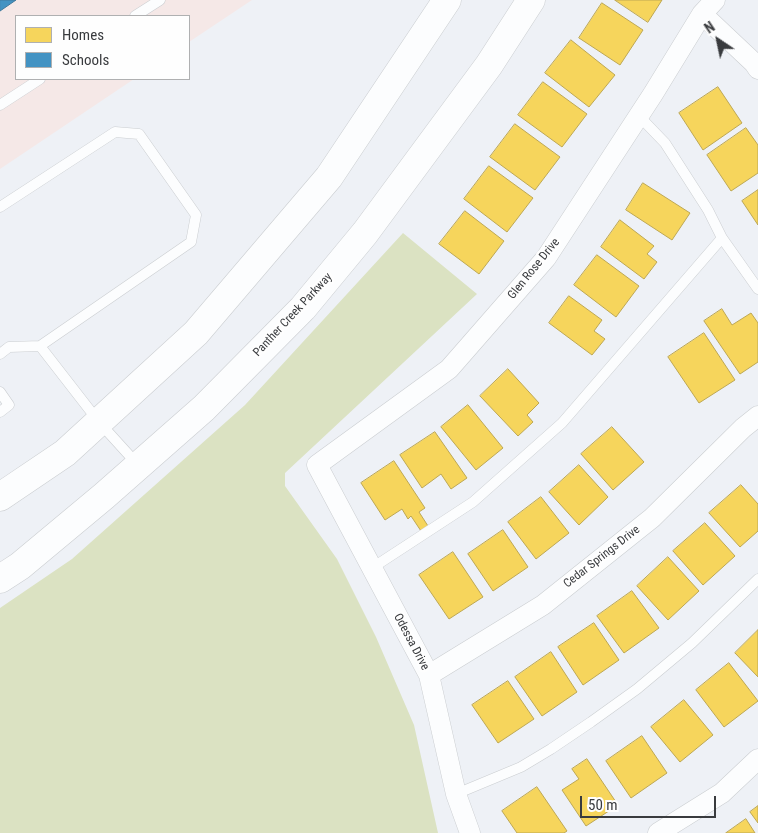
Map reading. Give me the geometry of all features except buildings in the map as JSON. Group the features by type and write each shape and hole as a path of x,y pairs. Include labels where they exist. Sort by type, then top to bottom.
{"main road":[{"path":"0,498 65,453 196,333 329,177 447,0"},
{"name":"Panther Creek Parkway","path":"0,579 20,566 104,496 204,408 303,308 365,233 489,66 531,0"}],"street":[{"path":"708,7 758,69"},
{"name":"Glen Rose Drive","path":"317,465 450,369 546,258 708,7"},
{"name":"Cedar Springs Drive","path":"429,675 543,605 652,518 742,428 758,416"},
{"name":"Odessa Drive","path":"317,465 429,675 456,794 470,833"},
{"path":"658,833 722,792 758,759"}],"lane":[{"path":"137,15 160,0"},
{"path":"0,105 38,80"},
{"path":"639,116 665,143 708,210 722,238 758,289"},
{"path":"0,207 115,132 139,134 196,215 191,242 40,346 9,347 0,354"},
{"path":"372,568 473,502 562,423 722,238"},
{"path":"40,346 99,422 139,466"},
{"path":"0,392 9,405 0,412"},
{"path":"456,794 521,767 591,722 637,688 692,643 758,579"}],"shaded area":[{"path":"0,0 252,0 190,41 190,15 15,15 15,80 133,80 0,169"}],"green space":[{"path":"403,233 477,294 285,473 285,486 337,559 376,637 414,725 438,833 0,833 0,608 72,559 245,405"}]}
